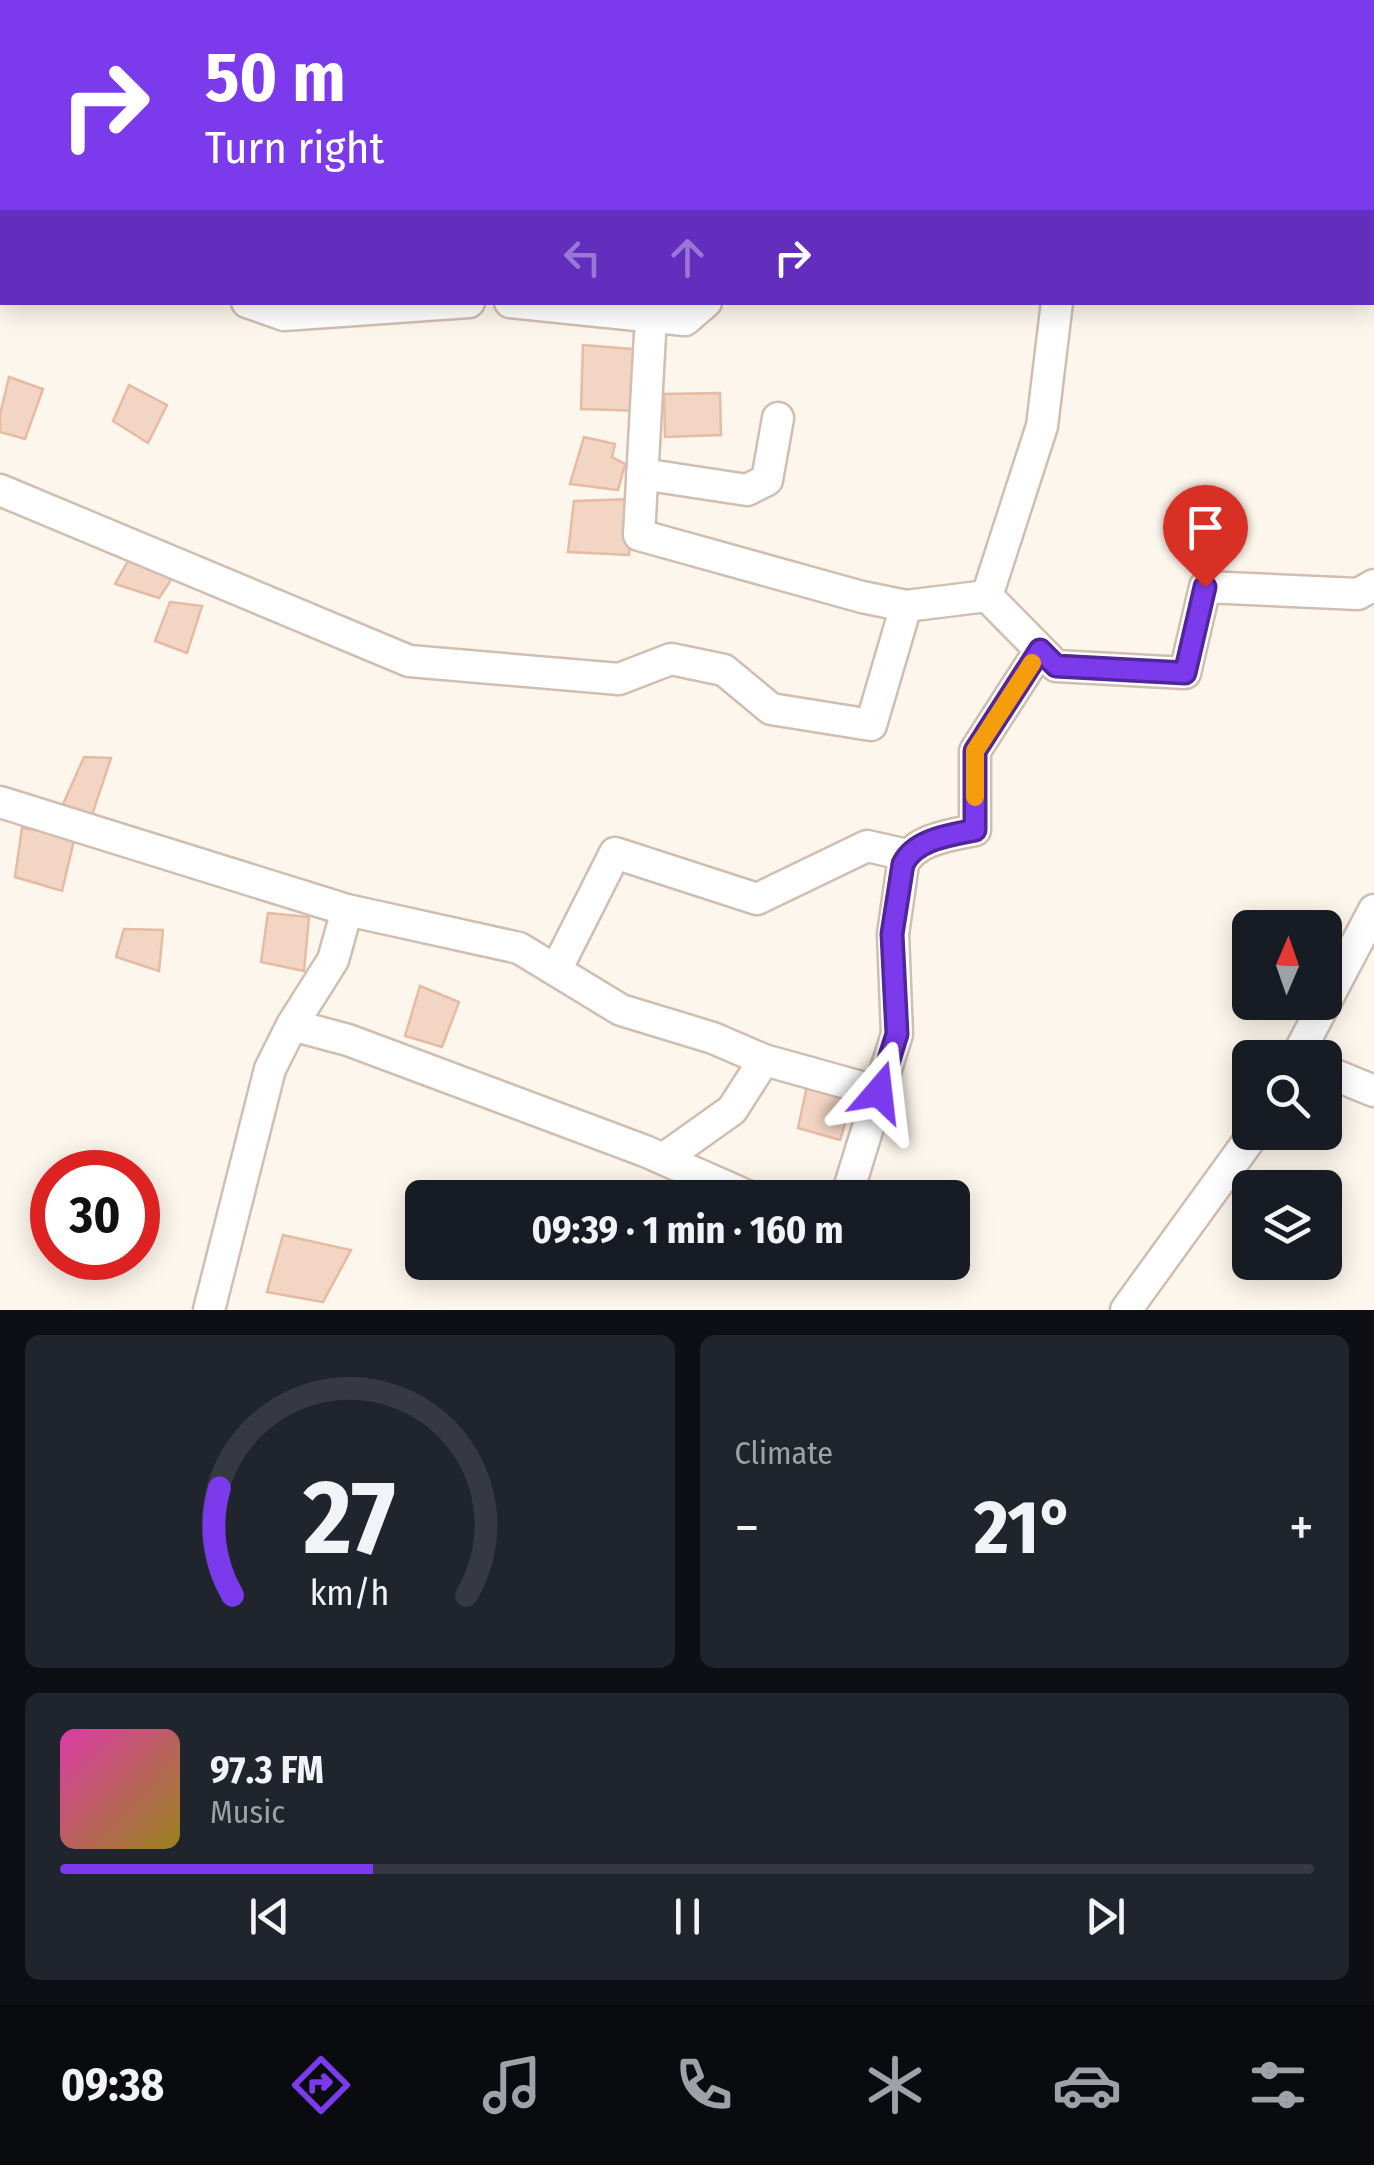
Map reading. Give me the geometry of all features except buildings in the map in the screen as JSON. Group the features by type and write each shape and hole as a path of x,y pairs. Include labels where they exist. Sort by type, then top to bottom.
{"street":[{"path":"134,0 180,0"},
{"path":"257,305 284,314 423,305"},
{"path":"540,305 684,320 702,305"},
{"path":"987,596 1042,426 1057,305"},
{"path":"652,316 639,535 906,606 987,596"},
{"path":"642,474 747,490 768,480 778,418"},
{"path":"0,490 410,660 619,680 671,659 724,670 771,709 871,725 906,606"},
{"path":"987,596 1056,666 1185,673 1205,587 1358,594 1374,585"},
{"path":"852,1180 897,1034 892,934 903,864 907,855 936,838 975,830 975,751 1040,650"},
{"path":"0,802 347,910 519,948 621,1010 713,1038 764,1060 879,1092"},
{"path":"556,970 615,852 757,898 867,846 907,855"},
{"path":"209,1310 270,1069 292,1024 332,960 347,910"},
{"path":"1305,1040 1374,910"},
{"path":"292,1024 348,1040 711,1180"},
{"path":"663,1159 732,1110 764,1060"},
{"path":"1342,1078 1374,1091"},
{"path":"1126,1310 1243,1150"}],"slow traffic":[{"path":"975,797 975,751 1032,663"}],"route":[{"path":"879,1092 897,1034 892,934 907,855 936,838 975,830 975,751 1040,650 1056,666 1185,673 1205,587"}]}
